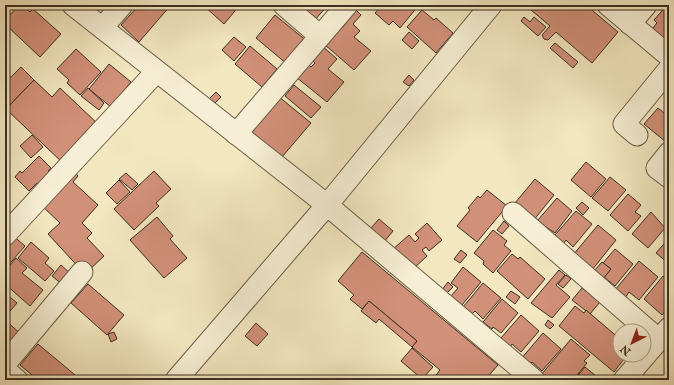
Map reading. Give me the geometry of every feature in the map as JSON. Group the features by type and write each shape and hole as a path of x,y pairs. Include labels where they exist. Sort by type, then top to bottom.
{"street":[{"path":"73,5 156,72 327,205 534,380"},
{"path":"103,28 122,5"},
{"path":"284,5 320,36"},
{"path":"236,134 346,5"},
{"path":"176,380 327,205 491,5"},
{"path":"608,5 669,56"},
{"path":"630,24 646,5"},
{"path":"637,135 624,124 669,69"},
{"path":"5,235 156,72"},
{"path":"669,153 657,168 669,177"},
{"path":"514,213 664,334 624,380"},
{"path":"5,364 82,272"},
{"path":"5,370 17,380"}],"building":[{"path":"19,5 22,5 30,12 33,9 61,34 40,57 5,24 5,20"},
{"path":"139,5 171,5 139,42 121,25"},
{"path":"240,5 224,24 204,6"},
{"path":"297,5 328,5 314,21"},
{"path":"382,5 419,5 400,28 393,21 389,25 375,13"},
{"path":"535,5 586,5 618,32 592,63 556,32 548,40 544,39 542,35 550,26 531,10"},
{"path":"667,5 669,5 669,44 652,29 657,23 654,20"},
{"path":"353,7 361,15 353,24 360,31 354,37 371,51 354,70 324,44 340,26 342,28 347,22 344,18"},
{"path":"422,10 434,20 436,18 453,33 436,53 407,27"},
{"path":"275,15 308,42 287,64 256,38"},
{"path":"524,17 530,22 534,17 546,27 538,36 521,21"},
{"path":"409,32 419,41 412,49 402,40"},
{"path":"234,37 246,47 234,61 222,50"},
{"path":"555,43 578,62 573,68 550,48"},
{"path":"321,45 337,59 328,69 344,82 327,102 296,77 309,65 311,67 315,63 310,58"},
{"path":"250,46 277,69 262,87 235,64"},
{"path":"76,49 101,72 80,95 67,83 69,80 57,69"},
{"path":"109,64 131,82 111,107 89,89"},
{"path":"21,67 34,80 6,109 5,83"},
{"path":"409,75 414,80 409,86 403,82"},
{"path":"34,80 52,97 60,88 100,126 64,164 6,109"},
{"path":"294,85 321,107 311,118 285,96"},
{"path":"88,88 104,103 99,110 81,96"},
{"path":"216,92 221,97 214,104 209,99"},
{"path":"278,96 311,123 282,157 251,132"},
{"path":"658,108 669,117 669,138 666,142 644,124"},
{"path":"32,135 43,147 31,158 20,146"},
{"path":"39,156 51,168 48,171 53,176 42,188 37,183 29,191 15,177 20,171 22,173"},
{"path":"586,162 606,179 591,197 571,180"},
{"path":"74,171 78,176 73,182 98,205 82,223 92,233 87,238 104,256 85,274 48,234 60,223 40,204"},
{"path":"154,171 171,189 156,203 159,206 134,230 114,209"},
{"path":"126,173 138,184 132,190 119,179"},
{"path":"610,177 626,190 608,211 592,198"},
{"path":"535,179 554,195 533,221 515,203"},
{"path":"119,180 130,192 117,204 106,193"},
{"path":"487,190 507,206 477,242 457,226 470,210 468,208 478,196 480,198"},
{"path":"628,194 641,205 635,212 641,216 628,231 610,215"},
{"path":"557,198 572,211 555,233 537,221"},
{"path":"582,202 589,208 583,215 576,208"},
{"path":"576,211 592,224 573,247 566,240 563,244 554,236"},
{"path":"651,212 665,228 648,248 632,234"},
{"path":"157,217 173,236 170,239 187,258 164,278 130,240"},
{"path":"379,219 393,231 384,242 370,229"},
{"path":"504,221 509,226 502,234 497,230"},
{"path":"427,223 442,240 429,251 426,247 422,250 427,256 412,270 393,249 409,235 415,242 419,238 415,234"},
{"path":"598,225 616,240 592,270 573,255"},
{"path":"493,230 507,241 504,245 511,251 493,273 483,264 484,261 474,253"},
{"path":"11,234 25,246 5,269 5,241"},
{"path":"669,238 669,264 656,253"},
{"path":"31,242 49,258 45,263 54,271 45,281 18,258"},
{"path":"615,249 633,264 615,286 604,277 611,269 603,263"},
{"path":"461,250 467,255 460,263 454,259"},
{"path":"362,252 498,365 485,380 432,380 440,370 412,347 417,341 369,301 362,309 350,299 354,295 338,281"},
{"path":"512,254 518,259 520,257 545,279 528,299 497,271"},
{"path":"16,258 27,268 22,273 43,290 30,306 5,284 5,271"},
{"path":"639,261 658,277 639,300 629,292 625,298 615,290"},
{"path":"602,262 611,269 603,279 594,271"},
{"path":"61,265 72,275 63,285 52,276"},
{"path":"463,267 481,282 462,305 451,296 458,288 451,283"},
{"path":"559,270 565,275 556,285 570,297 552,318 531,303"},
{"path":"566,275 571,279 563,288 558,284"},
{"path":"663,276 669,281 669,306 662,315 644,299"},
{"path":"448,282 453,287 446,294 441,291"},
{"path":"483,283 501,298 483,319 475,311 472,314 463,307"},
{"path":"88,284 124,315 107,335 71,303"},
{"path":"582,288 600,302 590,314 572,300"},
{"path":"511,291 520,297 515,304 506,297"},
{"path":"5,293 17,303 5,317"},
{"path":"502,299 518,313 501,333 493,327 492,329 483,322"},
{"path":"369,301 417,341 412,347 379,319 376,323 361,311"},
{"path":"575,306 584,313 586,310 612,332 612,363 621,363 614,372 559,326"},
{"path":"521,315 539,331 521,352 512,344 510,347 500,339"},
{"path":"5,320 22,335 11,347 5,341"},
{"path":"548,320 554,325 550,329 545,325"},
{"path":"256,323 268,334 257,346 245,336"},
{"path":"114,332 117,339 111,342 108,334"},
{"path":"543,333 561,349 542,371 532,362 529,365 521,359"},
{"path":"571,339 590,355 584,361 587,363 573,380 547,380 541,375"},
{"path":"38,344 81,380 38,380 20,365"},
{"path":"412,348 433,367 422,379 401,361"},
{"path":"585,367 601,380 574,380"}]}
